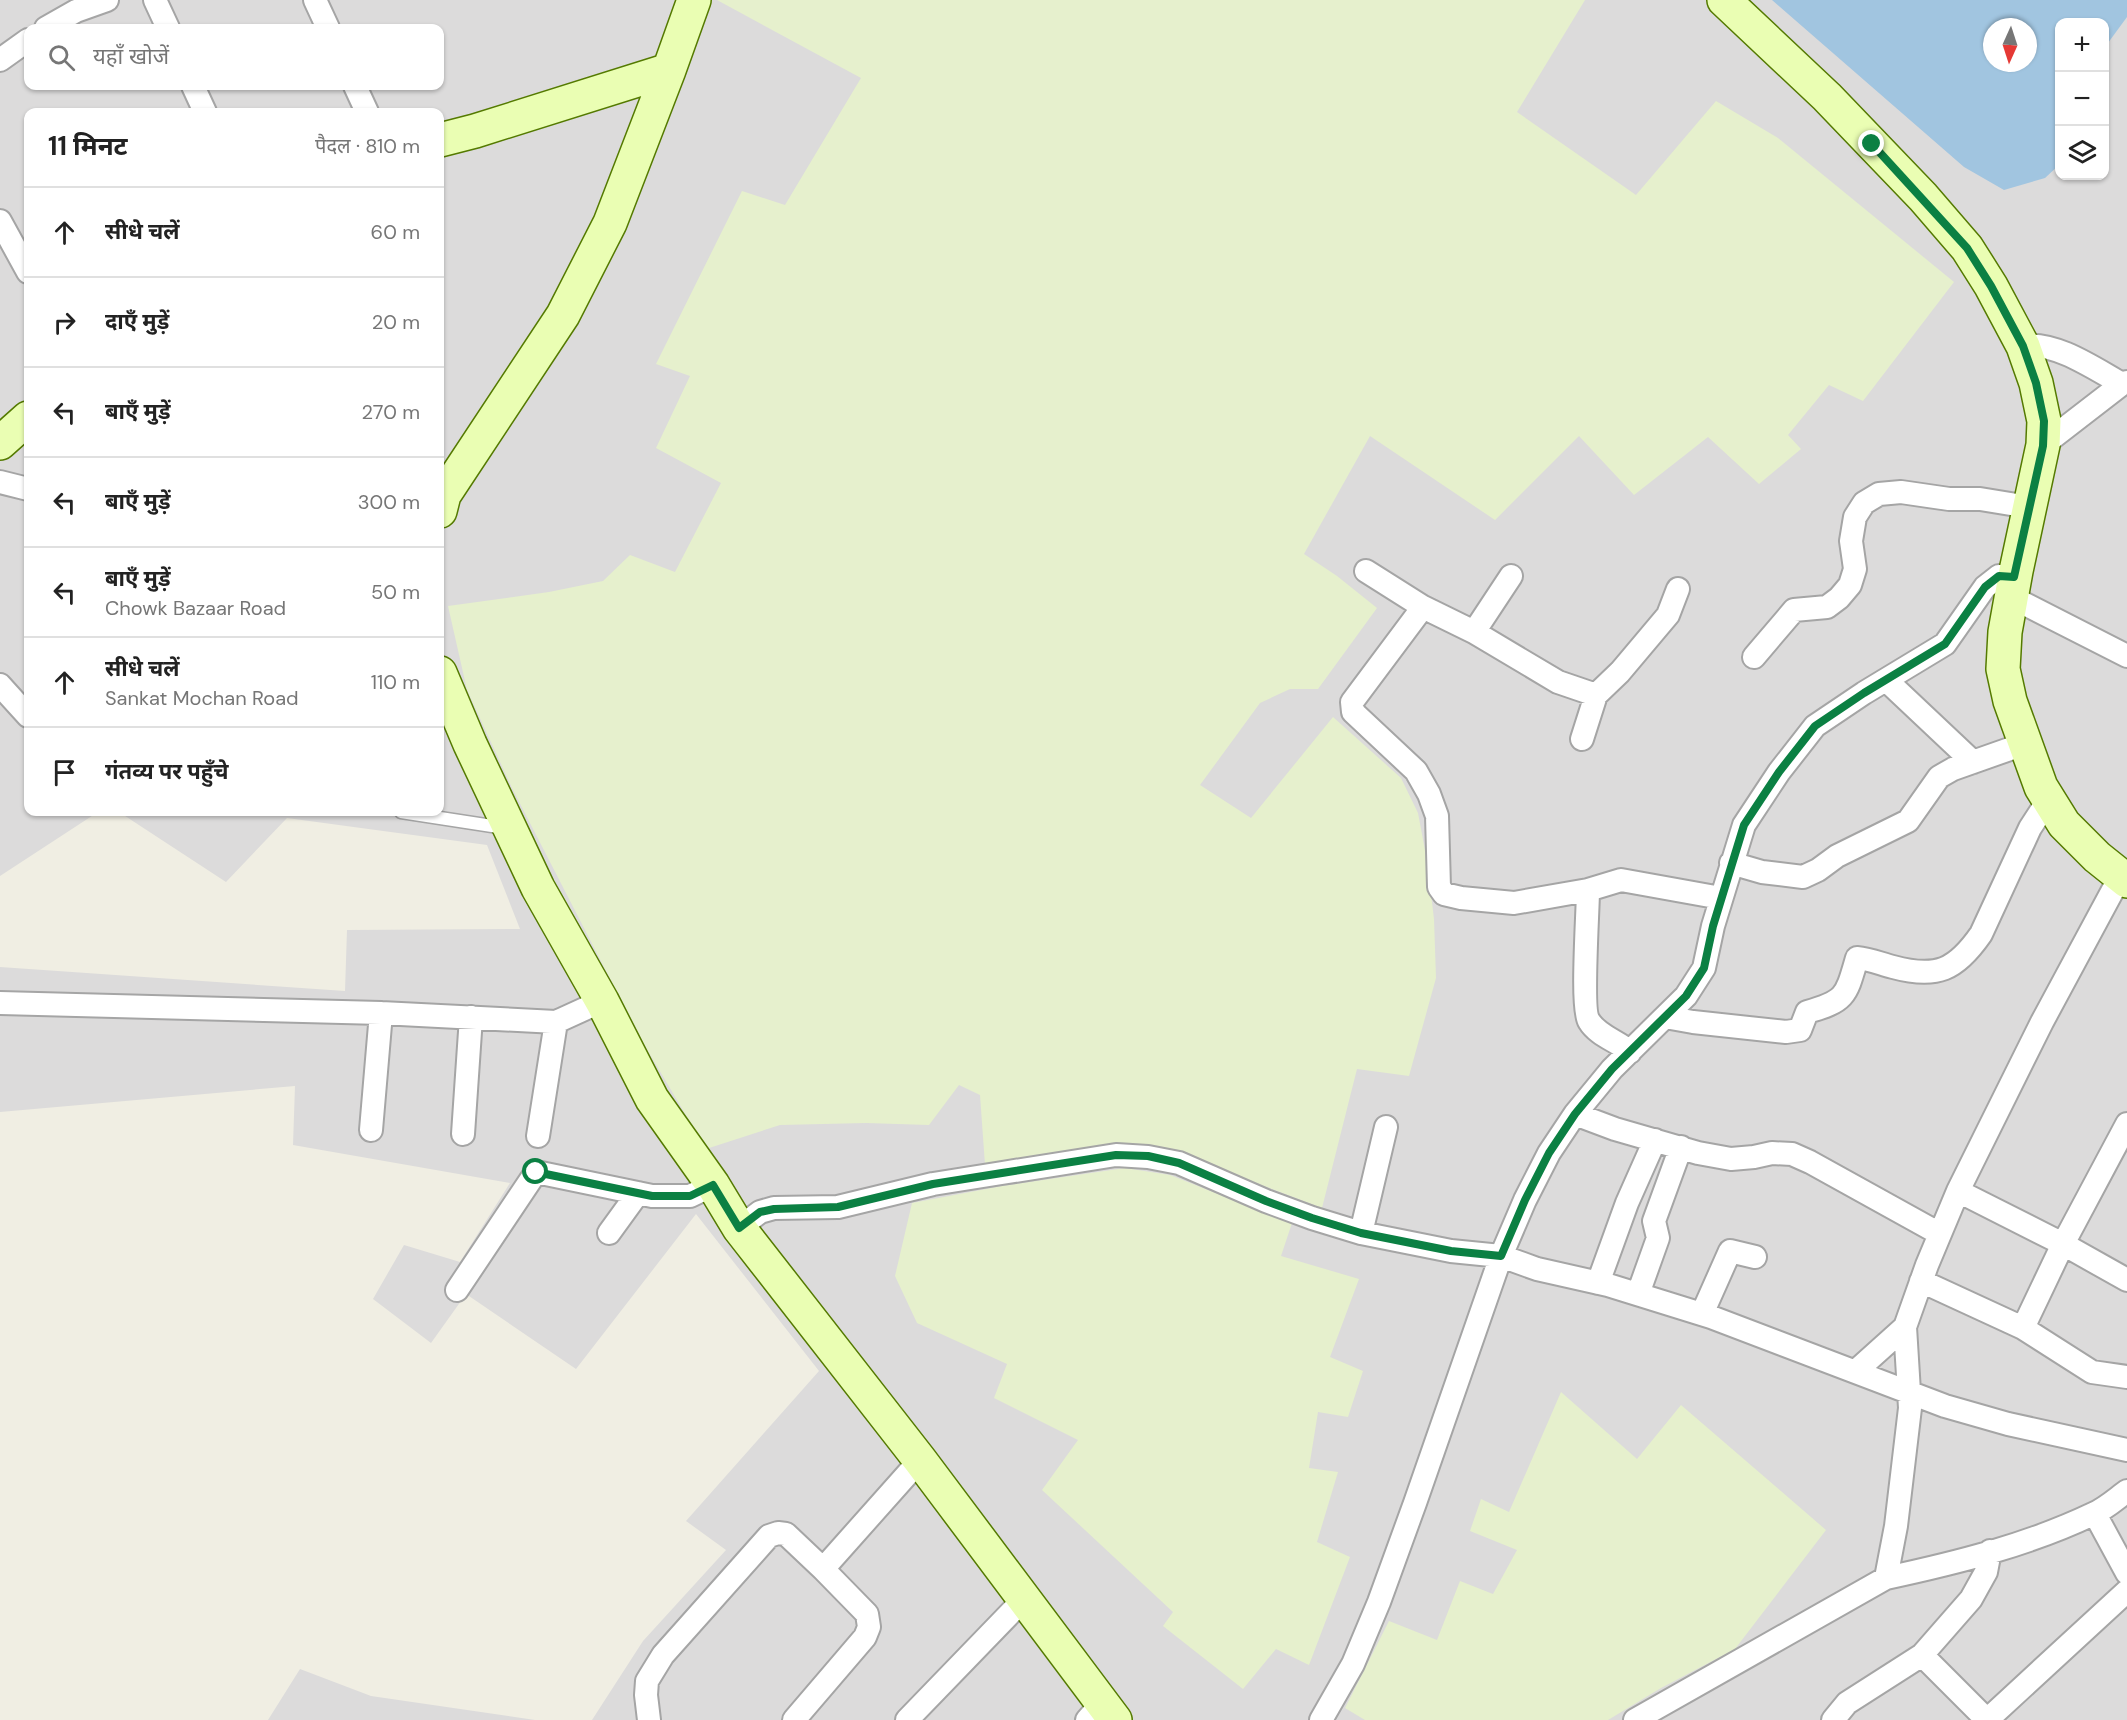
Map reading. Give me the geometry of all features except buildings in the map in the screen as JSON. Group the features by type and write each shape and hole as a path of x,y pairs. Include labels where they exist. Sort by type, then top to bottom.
{"main road":[{"path":"444,495 563,315 610,223 694,0"},
{"path":"1724,0 1827,97 1923,197 1967,248 1991,286 2023,346 2036,383 2044,433 2005,632 2003,669 2010,701 2024,744 2050,803 2064,824 2123,879"},
{"path":"444,139 669,70"},
{"path":"0,443 24,422"},
{"path":"444,682 538,888 602,1001 652,1099 713,1185 739,1228 920,1460 1024,1599 1102,1714"}],"street":[{"path":"53,24 76,11 107,0"},
{"path":"155,0 166,24"},
{"path":"315,0 326,24"},
{"path":"0,60 24,43"},
{"path":"195,90 203,108"},
{"path":"357,90 365,108"},
{"path":"4,236 24,266"},
{"path":"2023,346 2036,344 2079,360 2124,383"},
{"path":"2044,433 2124,383"},
{"path":"0,482 24,488"},
{"path":"1754,657 1794,610 1827,607 1850,585 1855,569 1851,541 1855,517 1864,503 1879,494 1901,492 1948,499 1980,499 2029,507"},
{"path":"1366,571 1423,607 1474,632 1558,682 1596,695"},
{"path":"1474,632 1511,576"},
{"path":"1321,1720 1353,1664 1379,1602 1501,1256 1525,1200 1549,1153 1575,1114 1612,1069 1686,996 1704,968 1731,862 1744,825 1779,772 1815,726 1945,644 1985,587 1999,576 2013,587 2127,656"},
{"path":"1582,739 1596,695 1620,672 1663,622 1678,589"},
{"path":"1423,607 1352,702 1353,712 1416,771 1429,794 1437,816 1439,887 1444,894 1514,903 1588,890 1621,880 1721,898"},
{"path":"1886,680 1973,762"},
{"path":"0,685 24,712"},
{"path":"1731,862 1762,872 1803,877 1818,870 1837,856 1908,821 1939,777 2024,744"},
{"path":"1665,1017 1694,1023 1786,1032 1800,1030 1807,1012 1835,1003 1844,995 1857,958 1869,959 1915,972 1935,972 1948,968 1971,949 1981,934 2030,828 2043,808 2050,803"},
{"path":"1886,1578 1896,1526 1910,1408 1905,1327 1958,1191 2042,1022 2123,879"},
{"path":"1588,890 1585,995 1588,1021 1602,1034 1622,1044 1630,1052"},
{"path":"0,1003 381,1013 556,1022 602,1001"},
{"path":"371,1130 381,1013"},
{"path":"463,1134 471,1017"},
{"path":"538,1136 556,1022"},
{"path":"1575,1114 1681,1148 1731,1159 1772,1153 1792,1154 1940,1234"},
{"path":"2023,1328 2063,1244 2127,1124"},
{"path":"1361,1233 1386,1127"},
{"path":"1598,1283 1655,1140"},
{"path":"1638,1294 1658,1238 1654,1221 1681,1148"},
{"path":"739,1228 760,1212 774,1209 838,1207 933,1184 1116,1155 1148,1156 1179,1163 1266,1201 1361,1233 1451,1251 1501,1256 1537,1269 1638,1294 1702,1314 1945,1406 2008,1424 2127,1450"},
{"path":"457,1290 536,1172 652,1196 690,1196 713,1185"},
{"path":"1958,1191 2063,1244 2127,1280"},
{"path":"609,1233 638,1193"},
{"path":"1702,1314 1730,1251 1755,1257"},
{"path":"1922,1281 2023,1328 2092,1372 2127,1377"},
{"path":"1856,1371 1905,1327"},
{"path":"823,1569 920,1460"},
{"path":"1635,1720 1886,1578 1930,1569 2029,1540 2095,1514 2127,1491"},
{"path":"2095,1514 2127,1573"},
{"path":"649,1720 647,1681 663,1655 769,1536 778,1533 786,1534 867,1614 869,1627 864,1637 794,1720"},
{"path":"1833,1720 1847,1703 1922,1655 1971,1599 1986,1572 1990,1551"},
{"path":"1922,1655 1987,1720 2127,1591"},
{"path":"907,1720 1024,1599"}],"lane":[{"path":"428,816 510,828"}],"shaded area":[{"path":"0,0 2127,0 2127,1720 592,1720 643,1641 726,1550 686,1521 819,1371 696,1214 576,1369 466,1294 431,1343 373,1299 404,1245 460,1262 510,1183 293,1145 295,1086 0,1112 0,967 345,991 347,930 520,929 487,845 287,818 226,882 125,816 444,816 444,108 24,108 24,816 92,816 0,876"},
{"path":"300,1669 371,1696 535,1720 268,1720"}],"green space":[{"path":"717,0 1585,0 1517,112 1636,195 1716,101 1778,138 1954,282 1863,401 1829,385 1788,435 1801,449 1759,484 1708,437 1634,495 1579,436 1495,520 1370,436 1304,554 1337,576 1377,608 1318,689 1290,689 1260,703 1200,785 1251,818 1333,717 1401,778 1418,813 1434,919 1436,978 1409,1076 1357,1069 1322,1208 1204,1163 985,1165 980,1095 959,1085 929,1125 866,1123 780,1125 706,1149 642,1041 512,788 467,690 448,606 549,592 603,581 630,555 675,572 721,483 656,448 690,376 656,364 742,191 785,205 861,78"},
{"path":"1125,1168 1170,1175 1292,1223 1281,1256 1359,1279 1330,1357 1363,1371 1348,1417 1318,1412 1309,1468 1338,1472 1317,1542 1350,1557 1309,1665 1276,1649 1243,1689 1163,1626 1173,1612 1042,1490 1078,1440 994,1398 1007,1364 917,1323 895,1276 912,1203 1002,1186"},
{"path":"1561,1392 1637,1459 1681,1405 1826,1530 1735,1649 1661,1688 1608,1720 1365,1720 1345,1708 1389,1621 1437,1640 1460,1581 1493,1594 1517,1550 1470,1531 1481,1499 1509,1512"}],"water":[{"path":"1772,0 2127,0 2127,17 2109,42 2109,18 2055,18 2055,169 2045,178 2004,190 1964,167"}],"route":[{"path":"536,1172 652,1196 690,1196 713,1185 739,1228 760,1212 774,1209 838,1207 933,1184 1116,1155 1148,1156 1179,1163 1266,1201 1361,1233 1451,1251 1501,1256 1525,1200 1549,1153 1575,1114 1612,1069 1686,996 1704,968 1713,926 1744,825 1779,772 1815,726 1945,644 1985,587 1999,576 2014,577 2043,446 2044,421 2036,383 2023,346 1991,286 1967,248 1923,197 1872,144"}]}
